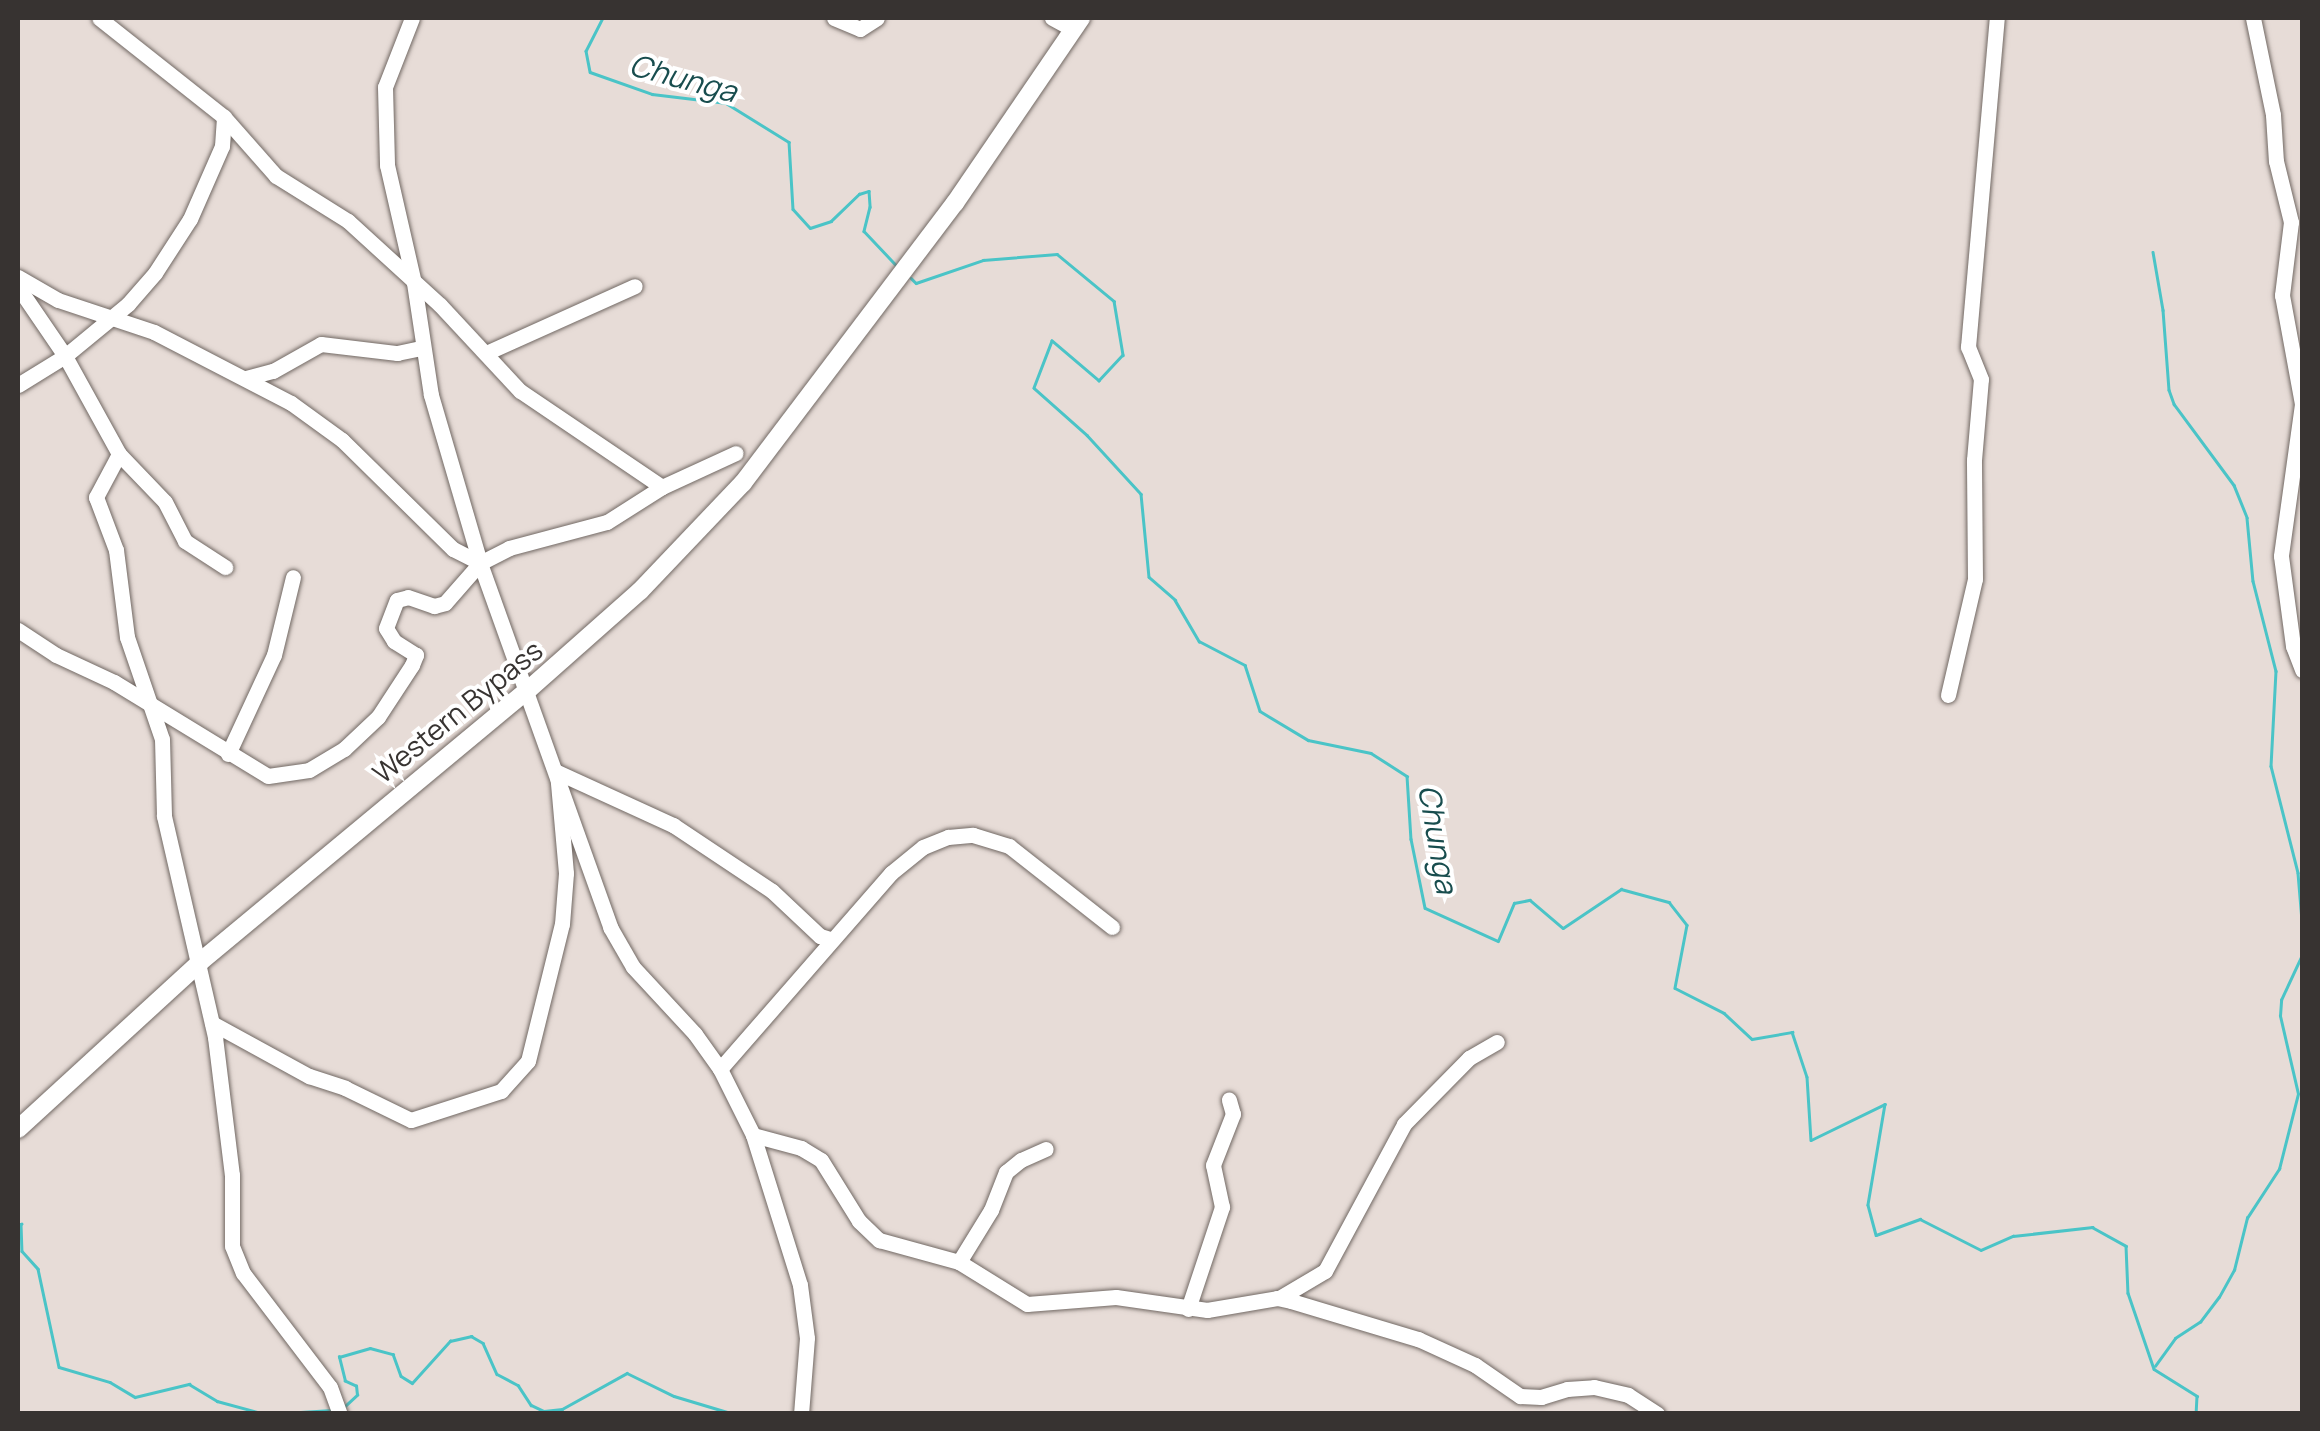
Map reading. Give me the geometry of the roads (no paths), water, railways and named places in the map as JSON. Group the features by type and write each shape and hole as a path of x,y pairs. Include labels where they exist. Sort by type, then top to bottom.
{"main road":[{"name":"Western Bypass","path":"18,1129 200,962 528,690 640,591 743,483 914,258 1077,23"}],"street":[{"path":"99,18 224,117 276,176 348,221 486,353 520,391 662,486"},
{"path":"412,18 385,87 387,165 414,284 421,348 480,563 622,952 695,1034 720,1069 753,1135 800,1285 806,1338 801,1414"},
{"path":"834,18 860,29 876,18"},
{"path":"1052,18 1077,23"},
{"path":"1948,695 1975,579 1974,460 1981,379 1968,346 1997,18"},
{"path":"2254,18 2273,115 2276,161 2291,222 2282,295 2302,404 2281,556 2293,646 2302,670"},
{"path":"18,385 65,356 128,304 180,241 222,146 224,117"},
{"path":"18,277 58,300 112,315 246,378 342,440 454,548 480,563"},
{"path":"486,353 635,286"},
{"path":"18,288 65,356 119,454 165,502 185,540 225,567"},
{"path":"246,378 273,371 321,344 397,354 421,348"},
{"path":"119,454 96,497 116,550 127,637 162,739 164,816 200,962 229,1138 236,1260 330,1388 340,1414"},
{"path":"18,630 268,776 309,770 344,749 395,696 416,655 394,642 386,628 398,600 445,603 480,563 509,548 607,522 662,486 736,454"},
{"path":"228,754 274,655 292,578"},
{"path":"558,772 673,824 772,891 820,936 830,939"},
{"path":"212,1024 309,1076 345,1088 411,1120 501,1092 528,1061 562,924 566,873 558,772"},
{"path":"720,1069 891,873 923,847 948,837 973,835 1008,846 1112,927"},
{"path":"753,1135 802,1148 821,1160 859,1221 880,1240 959,1262 1026,1304 1116,1298 1188,1309 1227,1308 1291,1295 1325,1271 1404,1124 1470,1058 1497,1042"},
{"path":"1188,1309 1222,1207 1213,1165 1233,1114 1229,1100"},
{"path":"959,1262 995,1202 1006,1172 1046,1149"},
{"path":"1277,1298 1418,1340 1475,1366 1520,1396 1541,1397 1594,1387 1628,1395 1657,1414"}],"waterway":[{"name":"Chunga","path":"603,18 586,51 590,72 652,94 726,103 789,142 793,209 810,228 831,221 859,194 869,191 864,231 897,266"},
{"path":"2153,252 2163,310 2169,390 2174,404 2234,485 2247,518 2253,581 2276,671 2271,766 2298,873 2302,921"},
{"name":"Chunga","path":"911,278 916,283 983,260 1057,254 1114,301 1123,355 1099,381 1052,341 1034,388 1087,435 1141,494 1149,577 1175,600 1199,641 1245,665 1260,711 1308,740 1371,753 1407,776 1411,839 1425,908 1498,941 1514,903 1530,900 1563,928 1621,889 1669,902 1687,925 1675,988 1724,1013 1752,1039 1792,1032 1807,1077 1811,1140 1885,1104 1868,1205 1876,1235 1920,1219 1981,1250 2013,1236 2092,1227 2126,1246 2128,1293 2154,1369 2197,1396 2196,1414"},
{"path":"2155,1366 2175,1338 2200,1322 2219,1297 2234,1270 2247,1218 2279,1169 2298,1094 2280,1016 2281,1000 2301,957 2302,929"},
{"path":"18,1226 21,1224 22,1251 38,1269 59,1367 110,1382 135,1397 189,1384 217,1401 265,1414"},
{"path":"344,1407 357,1395 356,1386 345,1381 339,1357 370,1348 393,1354 401,1376 412,1383 450,1341 471,1336 483,1343 497,1374 518,1385 531,1405 544,1411 562,1409 627,1373 674,1396 734,1414"},
{"path":"269,1414 332,1410"}]}
